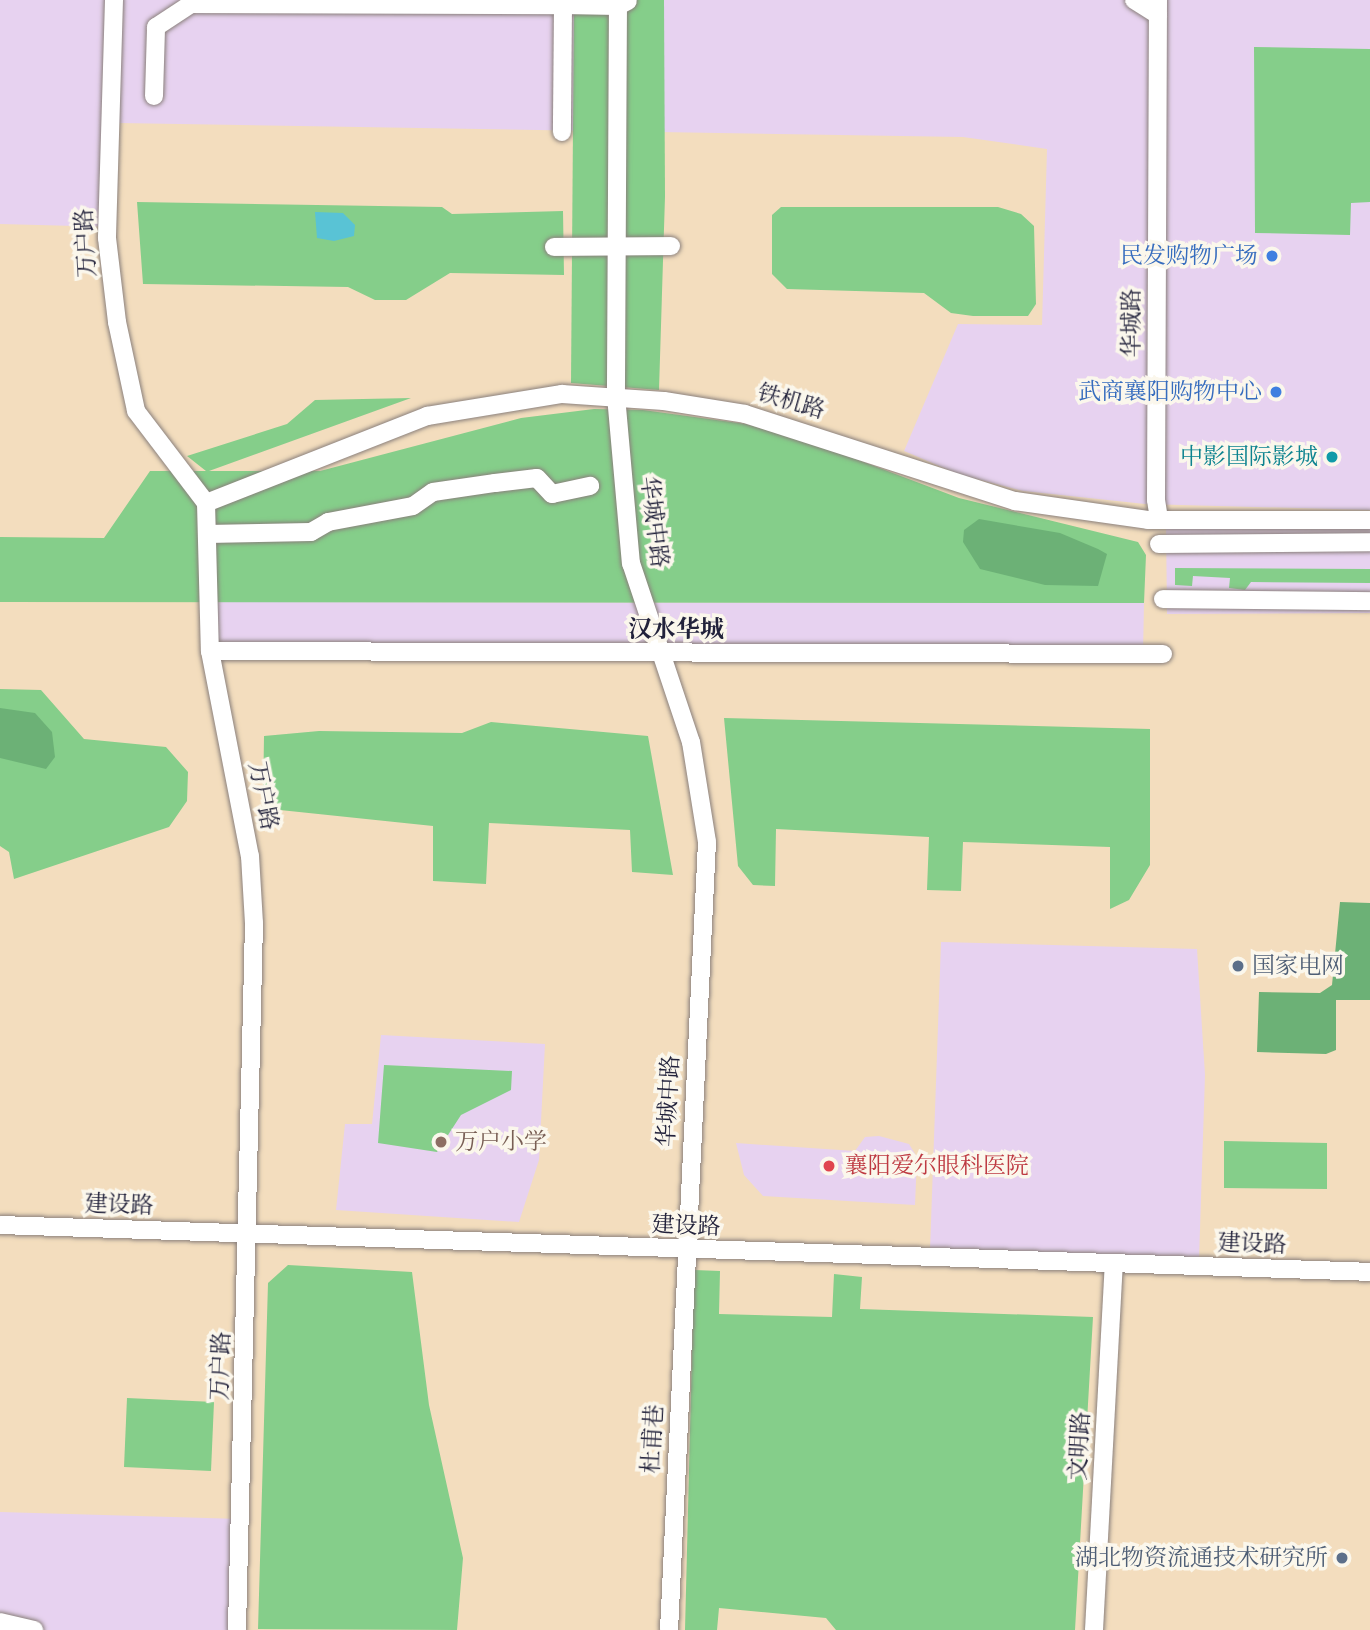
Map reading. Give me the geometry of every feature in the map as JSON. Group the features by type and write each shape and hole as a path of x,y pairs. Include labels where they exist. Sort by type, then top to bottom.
{"street":[{"name":"万户路","path":"114,0 107,238 117,322 136,411 206,503 210,651 251,870 254,923 249,1234 237,1630"},
{"path":"1134,0 1158,7"},
{"path":"154,96 156,27 191,4 359,2 563,5 622,2"},
{"name":"华城中路","path":"622,2 616,396 631,563 691,742 707,842 686,1251"},
{"path":"562,132 563,5"},
{"name":"华城路","path":"1158,7 1162,257 1159,519"},
{"path":"554,247 671,246"},
{"name":"铁机路","path":"206,503 427,416 562,394 616,396 745,414 1015,501 1159,519 1370,520"},
{"path":"207,534 312,533 327,522 413,506 433,492 495,483 537,478 552,494 590,486"},
{"path":"1159,544 1370,541"},
{"path":"1163,599 1370,601"},
{"path":"210,651 1163,654"},
{"name":"建设路","path":"0,1225 686,1251 1370,1272"},
{"name":"杜甫巷","path":"669,1630 686,1251"},
{"name":"文明路","path":"1094,1630 1114,1264"},
{"path":"0,1622 34,1630"}],"shaded area":[{"path":"0,0 1370,0 1370,510 1145,504 1023,491 958,474 904,451 958,324 1042,325 1047,149 963,137 118,123 115,227 0,224"},
{"path":"1166,524 1370,526 1370,613 1167,614"},
{"path":"209,602 1144,603 1143,654 210,651"},
{"path":"941,942 1197,949 1205,1075 1199,1260 930,1250"},
{"name":"万户小学","path":"381,1035 545,1044 539,1160 519,1222 336,1210 345,1124 372,1124"},
{"name":"襄阳爱尔眼科医院","path":"879,1136 909,1144 917,1157 915,1205 763,1196 744,1175 736,1143 855,1151 865,1137"},
{"path":"0,1512 241,1519 237,1630 34,1630 0,1622"}],"green space":[{"path":"574,0 664,0 665,196 659,390 571,383"},
{"path":"1254,47 1370,49 1370,202 1351,203 1350,235 1255,233"},
{"path":"137,202 442,207 452,214 563,211 564,275 450,273 406,300 375,300 348,287 143,284"},
{"path":"781,207 998,207 1021,214 1034,226 1036,304 1028,316 973,316 951,313 924,293 787,289 772,274 772,215"},
{"path":"411,398 209,471 320,471 521,418 594,409 643,410 746,424 824,447 959,498 1138,542 1146,555 1144,603 0,602 0,537 104,538 150,471 206,471 187,456 287,424 315,400"},
{"path":"979,519 1060,533 1107,554 1098,586 1045,585 980,569 963,542 964,530"},
{"path":"1175,568 1370,569 1370,583 1251,582 1245,590 1229,588 1230,578 1193,576 1192,586 1175,585"},
{"path":"0,689 41,690 84,739 166,747 188,772 187,801 169,827 14,879 9,852 0,846"},
{"path":"0,708 35,713 52,732 55,757 46,769 0,758"},
{"path":"724,718 1150,729 1150,865 1129,900 1110,909 1110,847 963,842 961,891 927,890 929,837 776,829 775,886 753,885 738,866"},
{"path":"491,722 648,736 673,875 632,872 630,830 489,823 486,884 433,881 433,826 280,810 263,804 264,736 319,731 462,733"},
{"path":"1340,902 1370,903 1370,1000 1336,1000 1336,1050 1326,1054 1257,1052 1259,992 1320,993 1332,985"},
{"path":"384,1065 512,1071 511,1090 461,1115 437,1152 378,1143"},
{"path":"1224,1141 1327,1143 1327,1189 1224,1188"},
{"path":"288,1265 412,1272 429,1405 463,1558 457,1630 258,1629 268,1283"},
{"path":"694,1270 720,1271 719,1314 832,1317 834,1274 862,1277 860,1309 1093,1317 1075,1630 836,1630 826,1618 719,1608 717,1630 685,1630"},
{"path":"127,1398 214,1402 211,1471 124,1467"}],"water":[{"path":"315,212 343,213 355,225 354,236 334,241 317,238"}],"place":[{"name":"民发购物广场","path":"1272,256"},
{"name":"武商襄阳购物中心","path":"1276,392"},
{"name":"中影国际影城","path":"1332,457"},
{"name":"国家电网","path":"1238,966"},
{"name":"万户小学","path":"441,1142"},
{"name":"襄阳爱尔眼科医院","path":"829,1166"},
{"name":"湖北物资流通技术研究所","path":"1342,1558"}],"district":[{"name":"汉水华城","path":"676,630"}]}
